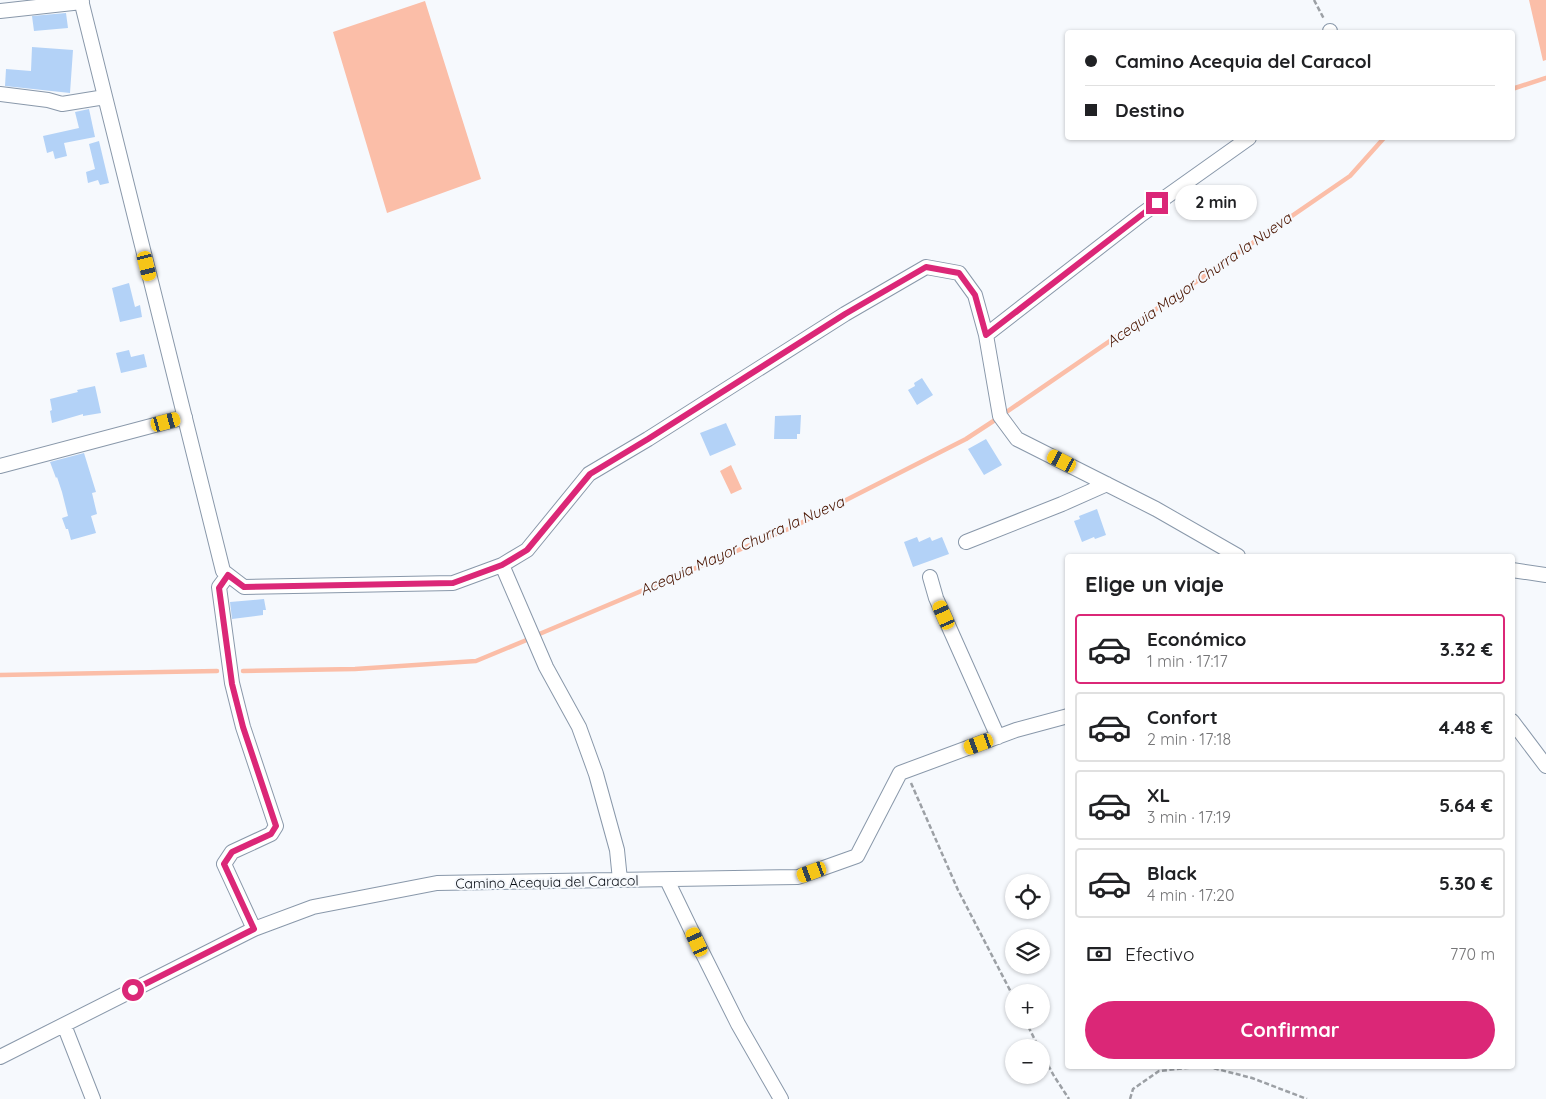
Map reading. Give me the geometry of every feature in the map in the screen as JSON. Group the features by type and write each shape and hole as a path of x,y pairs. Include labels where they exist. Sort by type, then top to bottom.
{"street":[{"path":"0,11 82,1 223,572 244,587 453,583 502,565 527,550 590,474 845,314 926,267 959,273 975,295 986,335 1000,416 1017,438 1156,509 1235,554"},
{"path":"0,94 48,100 62,104 105,97"},
{"path":"986,335 1142,214 1247,140"},
{"path":"0,466 185,417"},
{"path":"966,542 1107,484"},
{"path":"502,565 546,667 579,727 596,774 617,850 620,880"},
{"path":"1515,570 1546,575"},
{"path":"228,575 219,588 232,684 243,727 276,826 271,834 232,852 224,864 254,929"},
{"path":"930,578 936,598 998,737"},
{"path":"906,771 1016,730 1065,717"},
{"path":"1515,725 1546,766"},
{"name":"Camino Acequia del Caracol","path":"0,1057 254,929 313,907 437,883 798,877 857,856 900,774 906,771"},
{"path":"667,880 738,1024 782,1099"},
{"path":"64,1025 93,1099"}],"path":[{"path":"1314,0 1329,30"},
{"path":"906,771 958,890 1007,984"},
{"path":"1050,1069 1069,1099"},
{"path":"1130,1099 1133,1089 1158,1071 1177,1069"},
{"path":"1217,1069 1252,1078 1307,1099"}],"shaded area":[{"path":"1529,0 1546,0 1546,60 1543,61"},
{"path":"425,1 481,179 387,213 333,32"},
{"path":"731,465 742,489 731,494 720,471"}],"building":[{"path":"66,13 68,28 34,31 32,16"},
{"path":"32,47 73,50 70,93 5,86 6,69 31,71"},
{"path":"89,109 95,137 64,143 67,156 55,159 53,151 47,153 43,136 79,128 75,112"},
{"path":"99,141 109,183 100,185 98,180 88,183 86,172 95,169 89,144"},
{"path":"129,283 135,307 140,305 142,317 120,322 112,288"},
{"path":"129,350 131,357 144,354 147,367 121,373 116,353"},
{"path":"922,378 933,395 917,405 908,390 915,386 914,383"},
{"path":"95,386 101,413 83,416 83,414 52,423 50,399"},
{"path":"801,415 800,434 797,434 797,439 774,439 775,416"},
{"path":"726,423 736,445 710,456 700,433"},
{"path":"986,439 1002,465 984,475 968,449"},
{"path":"84,453 96,492 92,493 97,514 91,516 96,533 71,540 62,518 68,516 62,492 50,462"},
{"path":"1097,509 1106,535 1082,542 1074,521 1080,519 1079,516"},
{"path":"917,537 919,542 930,537 932,541 942,537 949,554 913,567 904,542"},
{"path":"264,599 266,610 263,610 263,615 232,619 230,602"}],"waterway":[{"name":"Acequia Mayor Churra la Nueva","path":"1515,88 1546,78"},
{"name":"Acequia Mayor Churra la Nueva","path":"1005,413 1350,176 1382,140"},
{"name":"Acequia Mayor Churra la Nueva","path":"537,635 793,527 966,439 995,420"},
{"name":"Acequia Mayor Churra la Nueva","path":"243,671 355,669 476,661 529,639"},
{"name":"Acequia Mayor Churra la Nueva","path":"0,675 217,671"}],"route":[{"path":"133,990 254,929 224,864 232,852 271,834 276,826 243,727 232,684 219,588 228,575 244,587 453,583 502,565 527,550 590,474 845,314 926,267 959,273 975,295 986,335 1157,203"}]}
